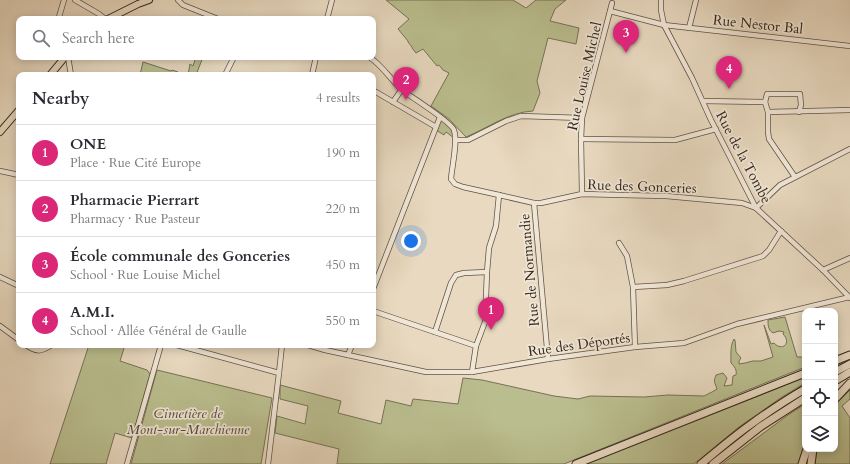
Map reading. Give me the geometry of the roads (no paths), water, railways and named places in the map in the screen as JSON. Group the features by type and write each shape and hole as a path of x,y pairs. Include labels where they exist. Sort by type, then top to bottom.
{"highway":[{"path":"838,360 850,355"},
{"path":"838,370 850,364"},
{"path":"837,380 850,372"},
{"path":"576,464 802,374"},
{"path":"838,396 850,383"},
{"path":"701,464 750,424 802,391"},
{"path":"713,464 760,427 802,400"},
{"path":"802,464 806,452"},
{"path":"811,464 813,452"}],"main road":[{"path":"114,16 149,0"},
{"path":"53,72 64,60"},
{"path":"0,132 16,113"}],"street":[{"path":"59,16 64,0"},
{"path":"74,0 101,16"},
{"path":"178,0 183,5 210,16"},
{"path":"328,16 332,0"},
{"name":"Rue de la Tombe","path":"661,0 664,25 692,78 756,208 823,270 850,298"},
{"path":"690,28 696,0"},
{"name":"Rue Louise Michel","path":"582,194 582,118 612,3"},
{"name":"Rue Louise Michel","path":"610,11 664,25"},
{"name":"Rue Nestor Bal","path":"664,25 850,46"},
{"path":"68,60 70,72"},
{"path":"227,72 233,60"},
{"path":"313,72 315,60"},
{"path":"374,60 402,89 454,129 456,140 468,140 506,121 521,116 582,118"},
{"path":"393,102 402,89"},
{"path":"376,92 436,127"},
{"path":"795,177 769,139 768,112 765,102 767,94 800,94 801,105 799,112"},
{"path":"703,101 765,102"},
{"path":"768,112 850,110"},
{"path":"376,281 440,117"},
{"path":"581,139 675,140 716,129"},
{"name":"Rue des Gonceries","path":"456,140 451,179 455,184 463,187 534,203 542,203 582,194 666,196 742,203 756,208"},
{"path":"756,208 780,185 850,149"},
{"path":"0,172 16,175"},
{"path":"472,372 476,346 485,322 489,248 496,226 500,195"},
{"name":"Rue de Normandie","path":"534,203 548,359"},
{"path":"633,288 684,282 763,256 769,250 781,231"},
{"path":"619,243 627,256 633,288 634,347"},
{"path":"823,270 850,258"},
{"path":"435,332 451,282 456,275 464,273 487,272"},
{"path":"0,277 16,285"},
{"name":"Rue des Déportés","path":"318,348 426,372 472,372 548,359 634,347 684,343 737,324 850,298"},
{"path":"376,312 476,346"},
{"path":"1,329 16,337"},
{"path":"31,348 42,351 47,348"},
{"path":"127,464 160,348"},
{"path":"188,348 279,373"},
{"path":"268,464 282,348"},
{"path":"348,355 351,348"}],"place":[{"name":"École communale des Gonceries","path":"626,53"},
{"name":"A.M.I.","path":"729,89"},
{"name":"Pharmacie Pierrart","path":"406,100"},
{"name":"ONE","path":"491,330"}],"park label":[{"name":"Cimetière de Mont-sur-Marchienne","path":"188,422"}]}
